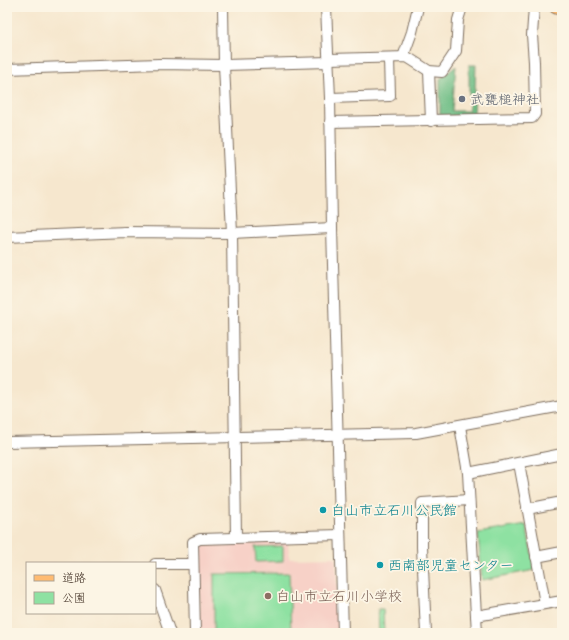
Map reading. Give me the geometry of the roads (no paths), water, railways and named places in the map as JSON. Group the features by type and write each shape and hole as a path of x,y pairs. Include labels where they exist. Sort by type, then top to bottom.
{"main road":[{"path":"556,7 562,8"}],"street":[{"path":"223,7 224,65 232,233 236,537"},
{"path":"326,7 329,61 343,633"},
{"path":"403,58 412,32 418,7"},
{"path":"7,69 159,64 224,65 407,57 429,71 442,72 456,51 458,20 462,7"},
{"path":"330,122 532,118 535,114 532,35 534,7"},
{"path":"330,98 390,96 389,58"},
{"path":"429,71 431,120"},
{"path":"7,237 126,232 232,233 332,228"},
{"path":"7,442 337,436 416,433 562,406"},
{"path":"460,426 468,473 477,633"},
{"path":"468,473 562,454"},
{"path":"519,463 545,603"},
{"path":"426,633 422,547 422,503 469,500"},
{"path":"527,509 562,502"},
{"path":"195,633 193,542 200,539 236,537 340,535"},
{"path":"536,557 562,552"},
{"path":"156,564 193,564"},
{"path":"156,593 170,633"},
{"path":"476,616 562,601"}],"place":[{"name":"武甕槌神社","path":"462,99"},
{"name":"白山市立石川公民館","path":"323,510"},
{"name":"西南部児童センター","path":"380,565"},
{"name":"白山市立石川小学校","path":"268,596"}]}
